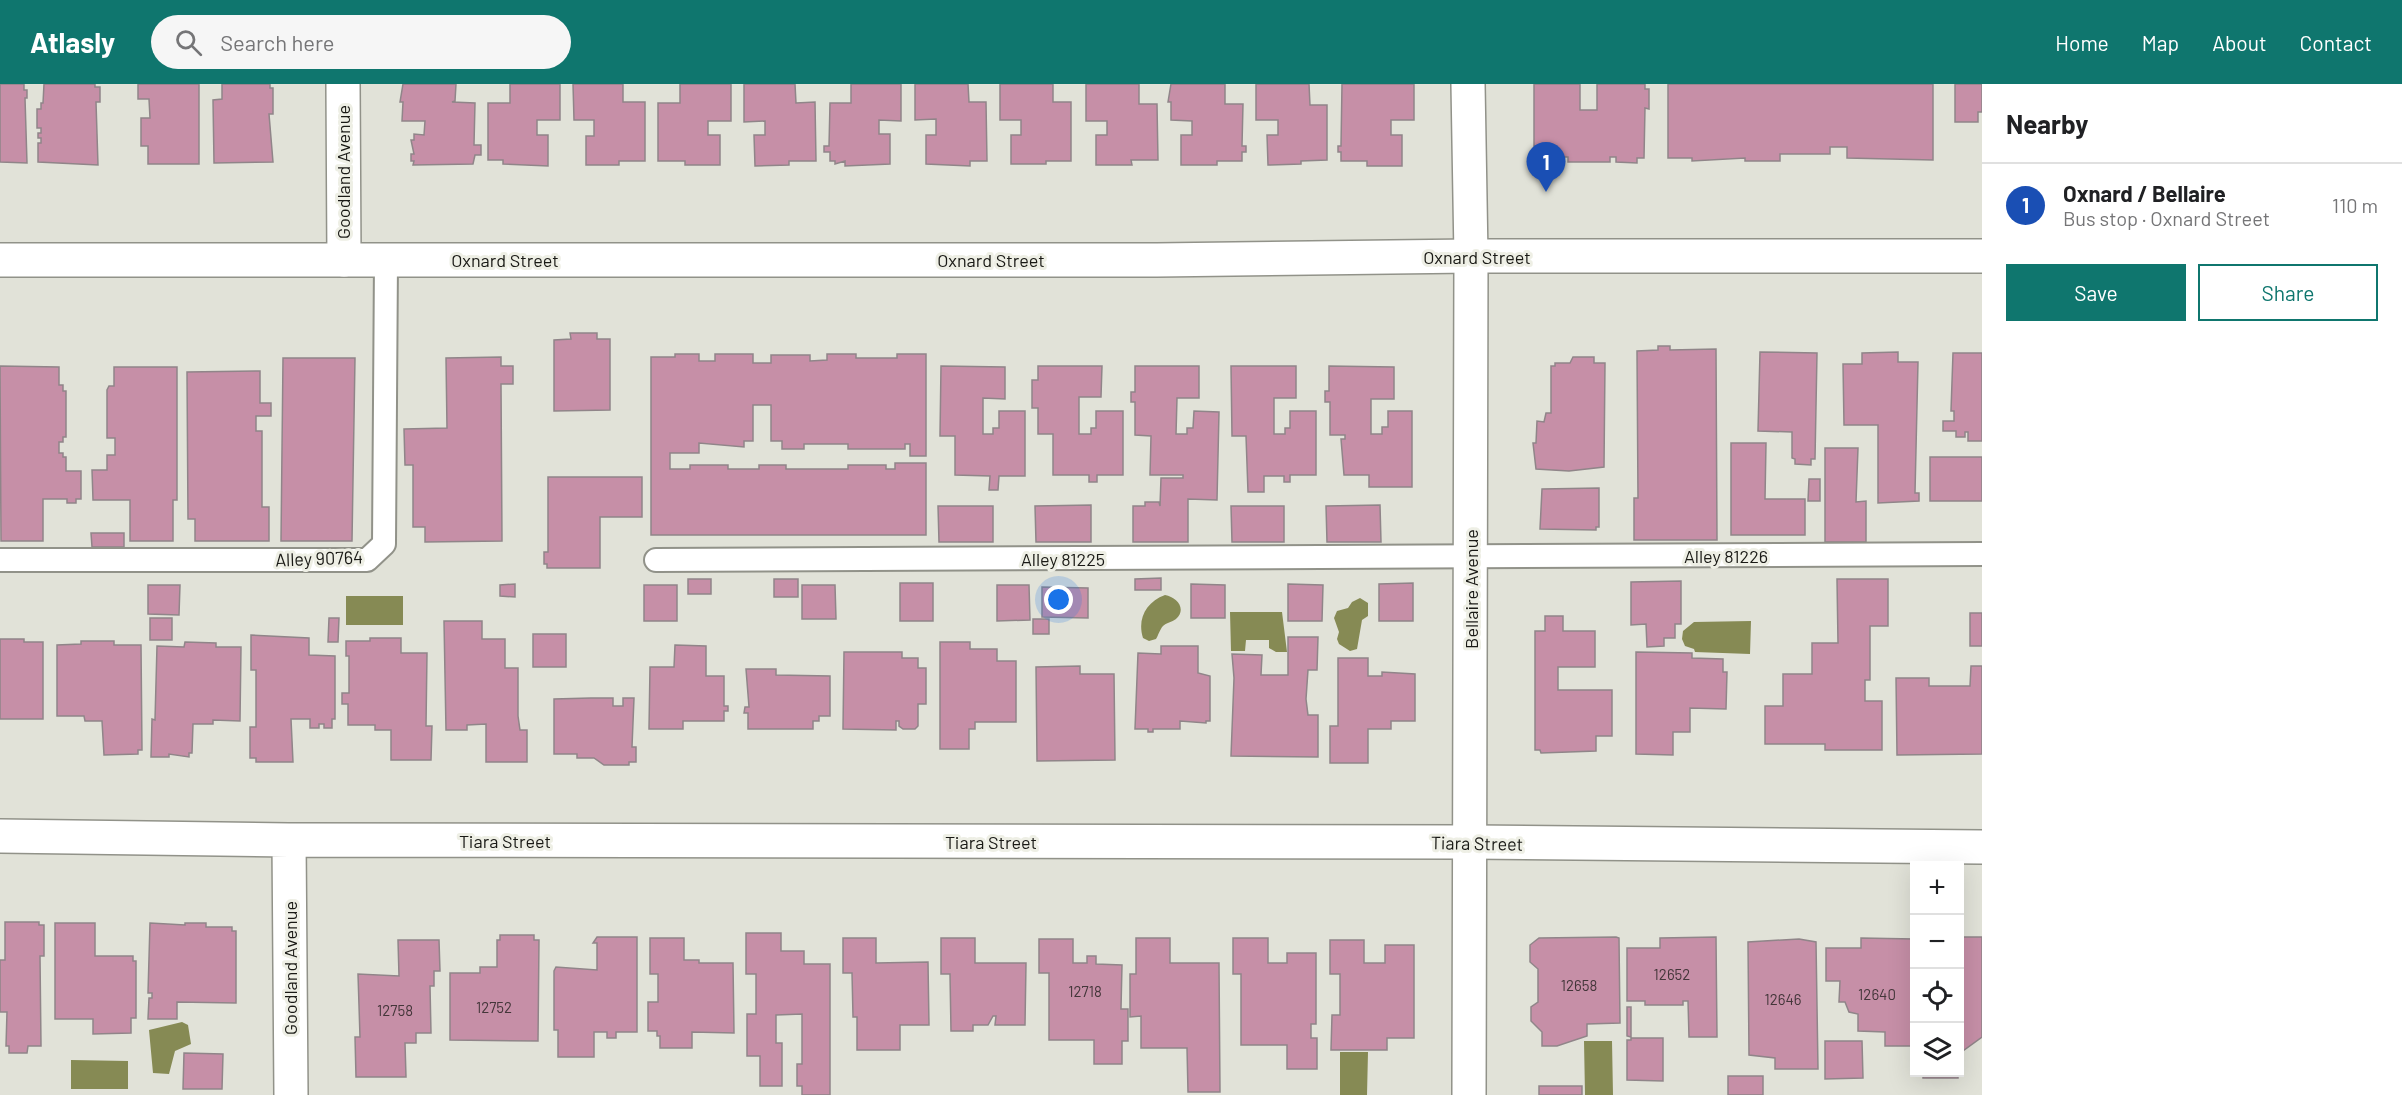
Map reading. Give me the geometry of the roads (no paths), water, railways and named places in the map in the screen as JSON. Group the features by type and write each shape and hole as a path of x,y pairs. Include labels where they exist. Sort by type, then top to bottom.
{"street":[{"name":"Goodland Avenue","path":"343,84 344,260"},
{"name":"Bellaire Avenue","path":"1468,84 1471,256 1469,1095"},
{"name":"Oxnard Street","path":"0,260 1157,260 1471,256 1982,256"},
{"name":"Tiara Street","path":"0,836 290,840 1471,842 1982,847"},
{"name":"Goodland Avenue","path":"290,840 291,1095"}],"lane":[{"name":"Alley 90764","path":"0,560 367,560 384,544 386,260"},
{"name":"Alley 81226","path":"1471,557 1982,554"},
{"name":"Alley 81225","path":"656,560 1471,557"}],"place":[{"name":"Oxnard / Bellaire","path":"1546,192"}]}
